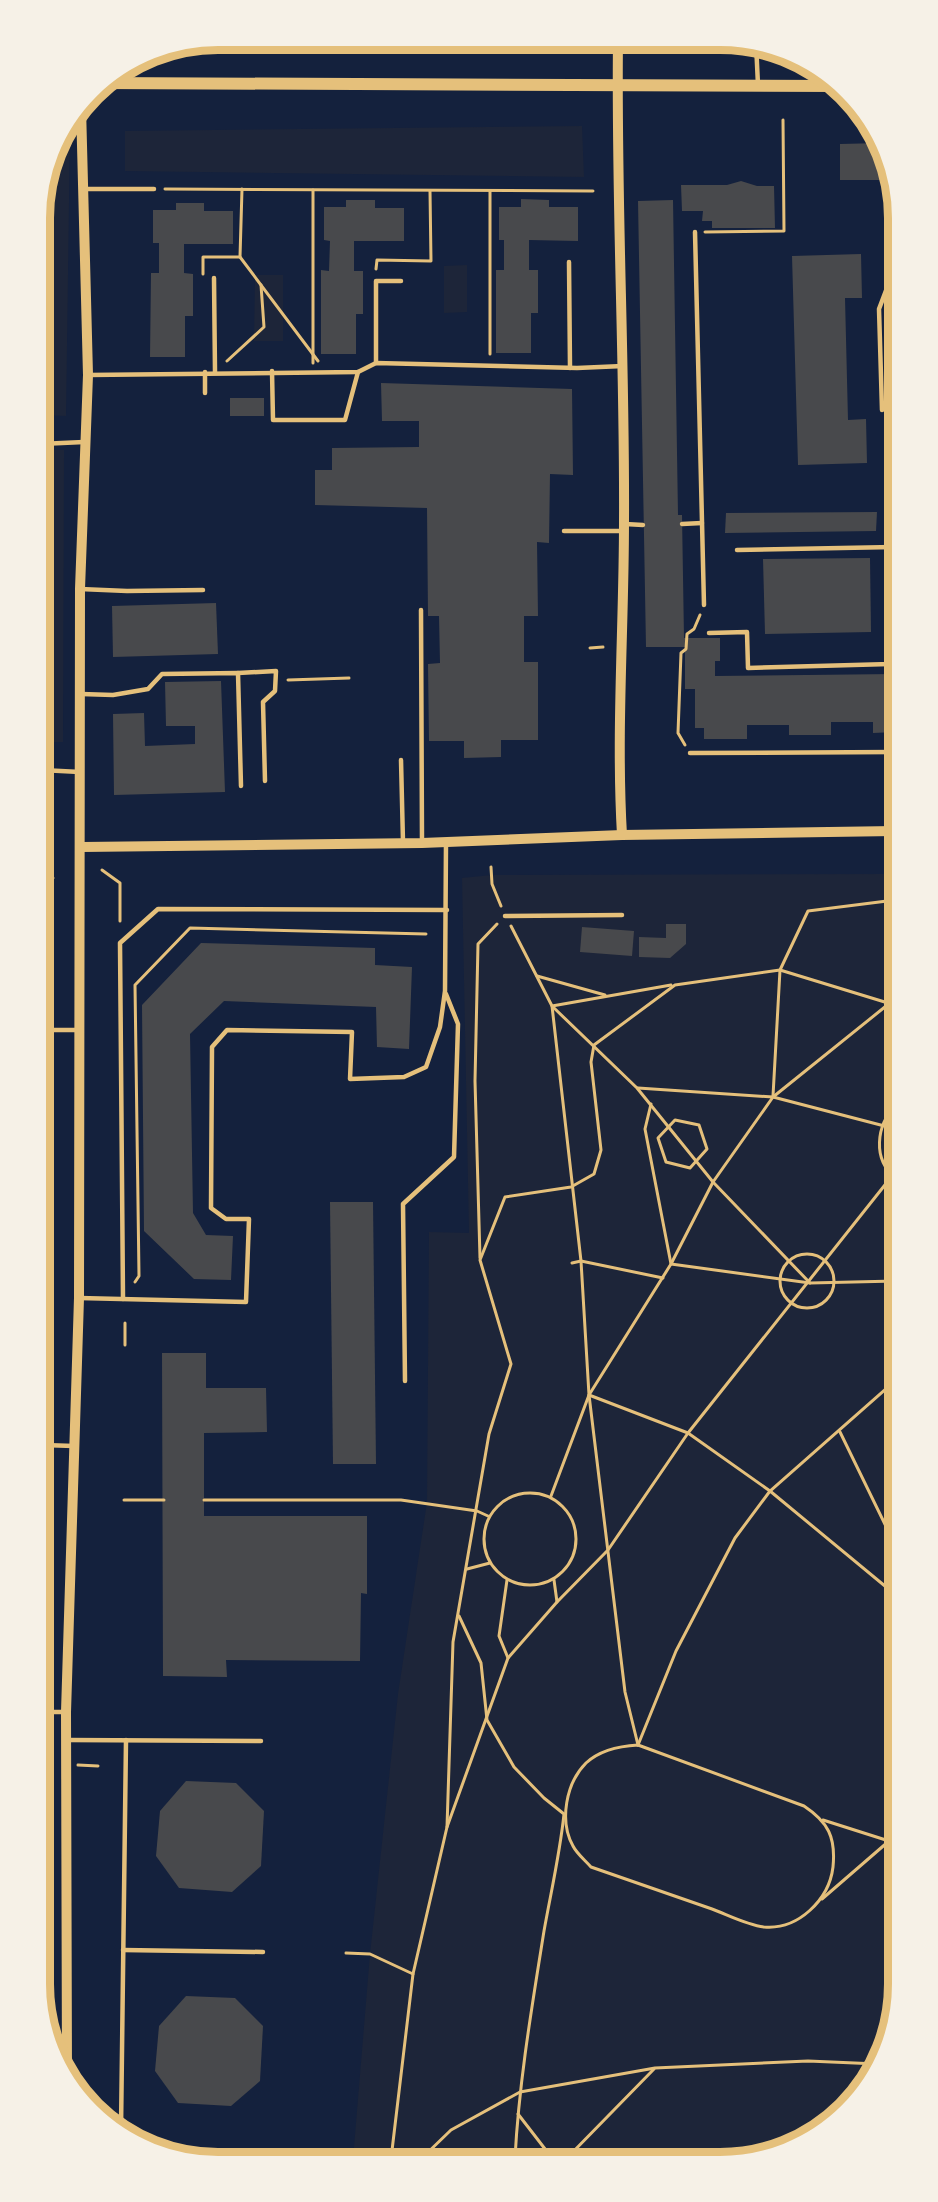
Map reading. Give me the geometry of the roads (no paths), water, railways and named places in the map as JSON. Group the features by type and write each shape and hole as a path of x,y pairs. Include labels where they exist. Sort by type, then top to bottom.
{"main road":[{"path":"117,83 619,83 824,86"}],"street":[{"path":"618,50 624,366 620,794 622,835"},
{"path":"67,2059 68,1740 66,1713 80,1298 82,847 80,589 88,375 81,119"},
{"path":"82,847 422,843 622,835 888,831"}],"lane":[{"path":"757,54 758,86"},
{"path":"84,189 154,189"},
{"path":"695,232 704,604"},
{"path":"569,262 570,368"},
{"path":"214,278 215,372"},
{"path":"376,363 376,281 401,281"},
{"path":"882,410 879,309 888,285"},
{"path":"88,375 272,371 358,372 376,363 570,368 624,366"},
{"path":"272,371 273,420 345,420 358,372"},
{"path":"205,372 205,393"},
{"path":"50,443 84,441"},
{"path":"682,525 702,523"},
{"path":"564,531 643,525"},
{"path":"738,550 888,547"},
{"path":"80,589 203,590"},
{"path":"421,610 422,843"},
{"path":"709,633 747,632 748,668 888,664"},
{"path":"81,694 113,695 148,689 162,675 276,671 275,691 263,702 265,781"},
{"path":"238,673 241,786"},
{"path":"690,753 888,752"},
{"path":"401,760 404,843"},
{"path":"50,770 80,772"},
{"path":"80,1298 246,1302 249,1219 225,1219 211,1208 212,1047 227,1030 352,1032 350,1079 404,1077 426,1067 440,1027 445,991 446,842"},
{"path":"123,1299 120,943 158,909 447,910"},
{"path":"506,916 622,915"},
{"path":"405,1381 403,1204 454,1157 458,1024 445,991"},
{"path":"50,1030 80,1030"},
{"path":"50,1445 74,1446"},
{"path":"50,1712 66,1713"},
{"path":"68,1740 261,1741"},
{"path":"120,2121 126,1740"},
{"path":"123,1950 263,1952"}]}
